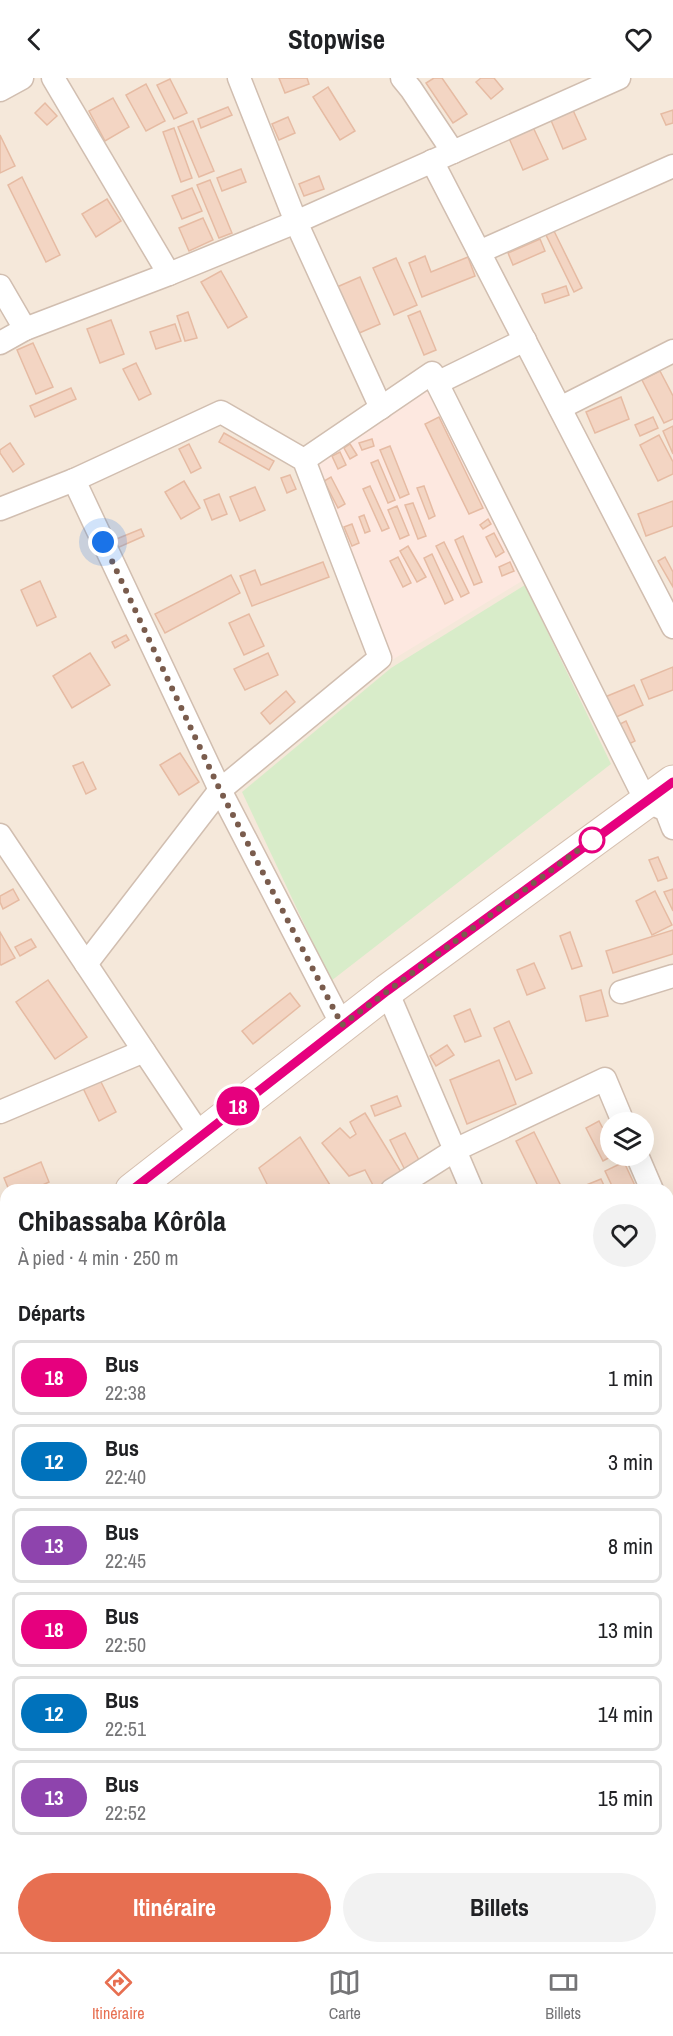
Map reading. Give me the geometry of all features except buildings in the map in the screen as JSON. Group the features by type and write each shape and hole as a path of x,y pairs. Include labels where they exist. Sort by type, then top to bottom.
{"main road":[{"path":"172,1184 390,1000 666,805"},
{"path":"139,1184 342,1025 390,1000"}],"street":[{"path":"0,90 22,78"},
{"path":"53,78 169,274"},
{"path":"239,78 296,222 381,408"},
{"path":"402,78 453,152"},
{"path":"0,343 25,329 296,222 606,80"},
{"path":"432,161 671,616"},
{"path":"479,252 673,166"},
{"path":"0,286 25,329"},
{"path":"437,382 525,340"},
{"path":"560,408 673,351"},
{"path":"304,460 432,373 666,805"},
{"path":"0,509 74,480 221,412 304,460 380,658 220,790 86,964"},
{"path":"74,480 220,790 342,1025"},
{"path":"0,835 200,1135"},
{"path":"621,992 673,976"},
{"path":"390,1000 469,1184"},
{"path":"0,1112 144,1051"},
{"path":"401,1184 455,1150 605,1079 619,1112"},
{"path":"642,1166 649,1184"}],"shaded area":[{"path":"0,78 673,78 673,1184 0,1184"},
{"path":"426,386 522,581 392,660 314,455"}],"green space":[{"path":"525,585 611,764 331,981 242,792 391,668"}],"bus line":[{"name":"18","path":"139,1184 387,991 673,782"}],"route":[{"path":"103,542 220,790 342,1025 592,840"}]}
